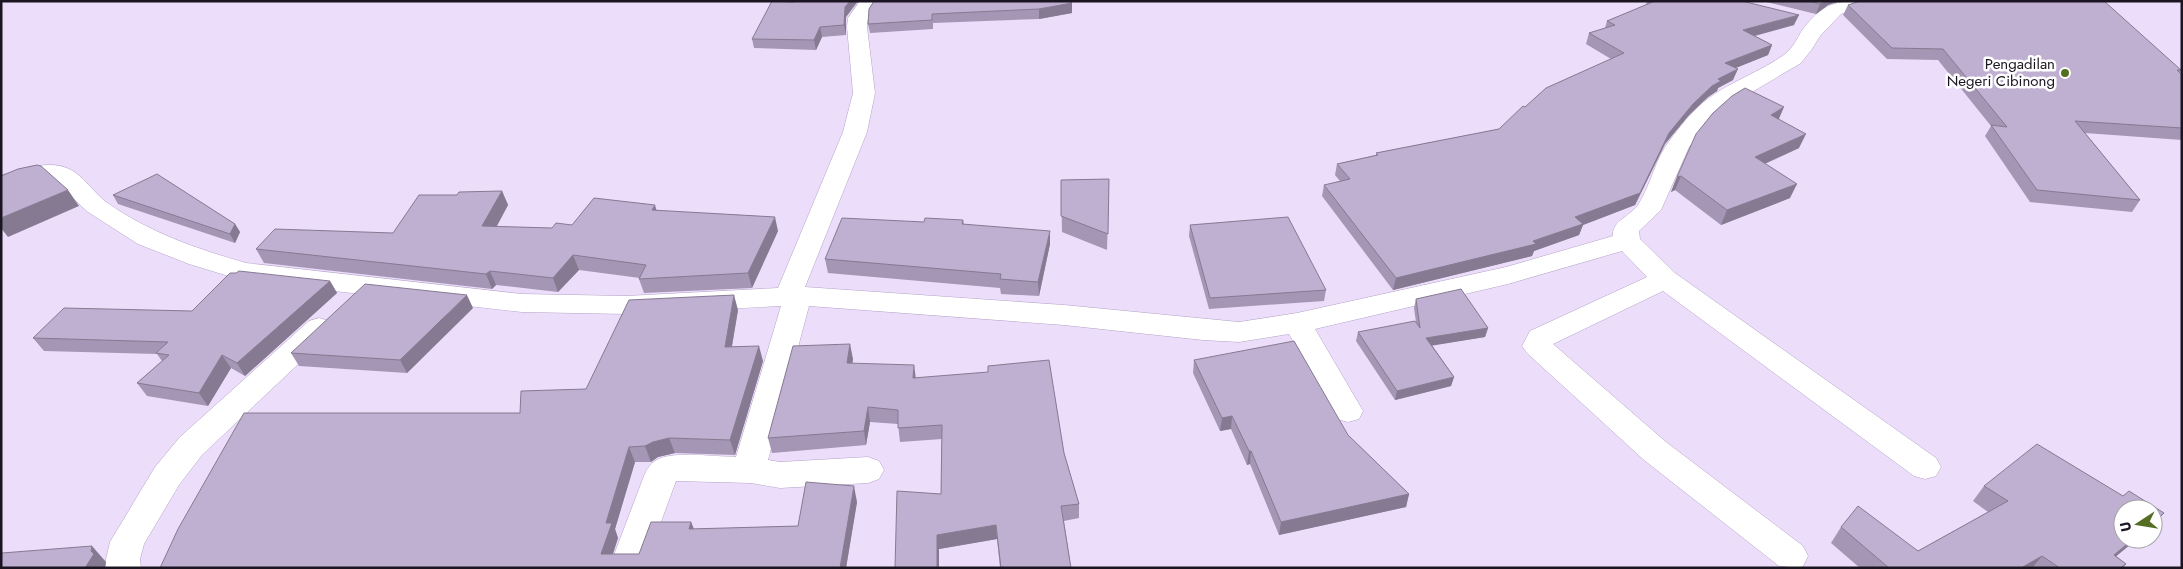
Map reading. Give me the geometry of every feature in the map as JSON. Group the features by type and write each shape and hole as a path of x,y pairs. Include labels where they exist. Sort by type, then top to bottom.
{"street":[{"path":"751,470 751,462 793,296 821,214 855,132 864,93 857,27 861,14 870,1"},
{"path":"1863,1 1834,10 1810,21 1793,58 1717,103 1698,121 1678,145 1648,210 1626,229 1627,241 1665,279 1925,467"},
{"path":"1,182 48,172 61,174 97,207 147,238 198,258 245,272 522,303 626,305 793,296 1064,315 1239,332 1298,323 1508,275 1627,241"},
{"path":"1665,279 1546,335 1538,341 1537,346 1655,451 1791,556"},
{"path":"124,568 123,559 127,542 167,476 191,446 364,286"},
{"path":"1298,323 1348,411"},
{"path":"626,568 660,476 669,468 751,470 780,475 868,470"}],"building":[{"path":"772,1 850,1 845,7 844,25 820,27 814,40 752,39"},
{"path":"874,1 1070,1 1072,3 1039,9 932,14 932,20 868,24 869,9"},
{"path":"1655,1 1742,1 1799,15 1743,30 1772,45 1725,63 1738,69 1718,79 1721,81 1712,86 1693,104 1669,133 1640,193 1575,217 1583,224 1533,241 1536,244 1396,278 1324,185 1350,179 1337,164 1378,155 1376,153 1499,129 1523,106 1525,107 1546,88 1624,53 1589,33 1615,25 1607,21"},
{"path":"1810,1 1824,1 1820,4"},
{"name":"Pengadilan Negeri Cibinong","path":"1860,1 2104,1 2181,70 2177,70 2182,75 2182,128 2075,121 2140,200 2037,190 1991,125 2007,127 1943,49 1892,48 1848,5"},
{"path":"1745,88 1784,107 1771,115 1806,134 1755,157 1797,184 1727,210 1681,176 1677,177 1696,134 1713,113 1732,96"},
{"path":"37,165 41,166 68,190 1,218 1,176 18,169"},
{"path":"157,174 235,224 230,234 113,195"},
{"path":"1109,179 1108,234 1061,216 1061,180"},
{"path":"502,191 482,226 552,228 556,223 572,225 594,198 655,205 652,210 775,217 748,273 639,279 646,265 573,255 553,278 490,271 486,274 256,249 275,229 393,233 419,195 457,195 459,192"},
{"path":"1288,217 1326,290 1210,298 1190,225"},
{"path":"842,218 924,222 925,218 963,220 962,224 1050,231 1038,282 1000,279 1001,274 825,259"},
{"path":"239,271 330,281 237,363 222,355 199,393 137,383 169,355 156,353 168,342 33,338 64,308 192,311 230,273"},
{"path":"365,284 467,295 400,360 291,353"},
{"path":"1461,289 1488,328 1426,338 1454,377 1397,391 1358,332 1415,321 1420,328 1416,299"},
{"path":"734,295 725,347 759,346 730,440 669,438 645,446 629,447 606,523 612,523 601,554 639,554 651,522 691,522 689,529 798,526 806,482 854,486 840,568 160,568 178,529 244,413 520,413 521,391 586,389 629,300"},
{"path":"1294,341 1348,435 1409,494 1281,522 1251,451 1249,451 1232,416 1222,418 1194,360"},
{"path":"850,344 847,363 914,365 913,378 988,372 988,366 1049,360 1064,453 1079,504 1061,506 1071,568 1001,568 996,525 937,535 937,568 895,568 897,491 941,494 942,425 898,428 898,410 868,407 864,431 768,438 793,346"},
{"path":"2037,444 2123,496 2129,491 2142,499 2113,499 2113,549 2121,549 2114,555 2126,564 2120,568 2060,568 2042,556 2021,568 1889,568 1841,527 1858,506 1918,551 2008,501 1984,486"},
{"path":"92,546 91,551 94,554 85,568 1,568 2,553"}],"place":[{"name":"Pengadilan Negeri Cibinong","path":"2065,73"}]}
